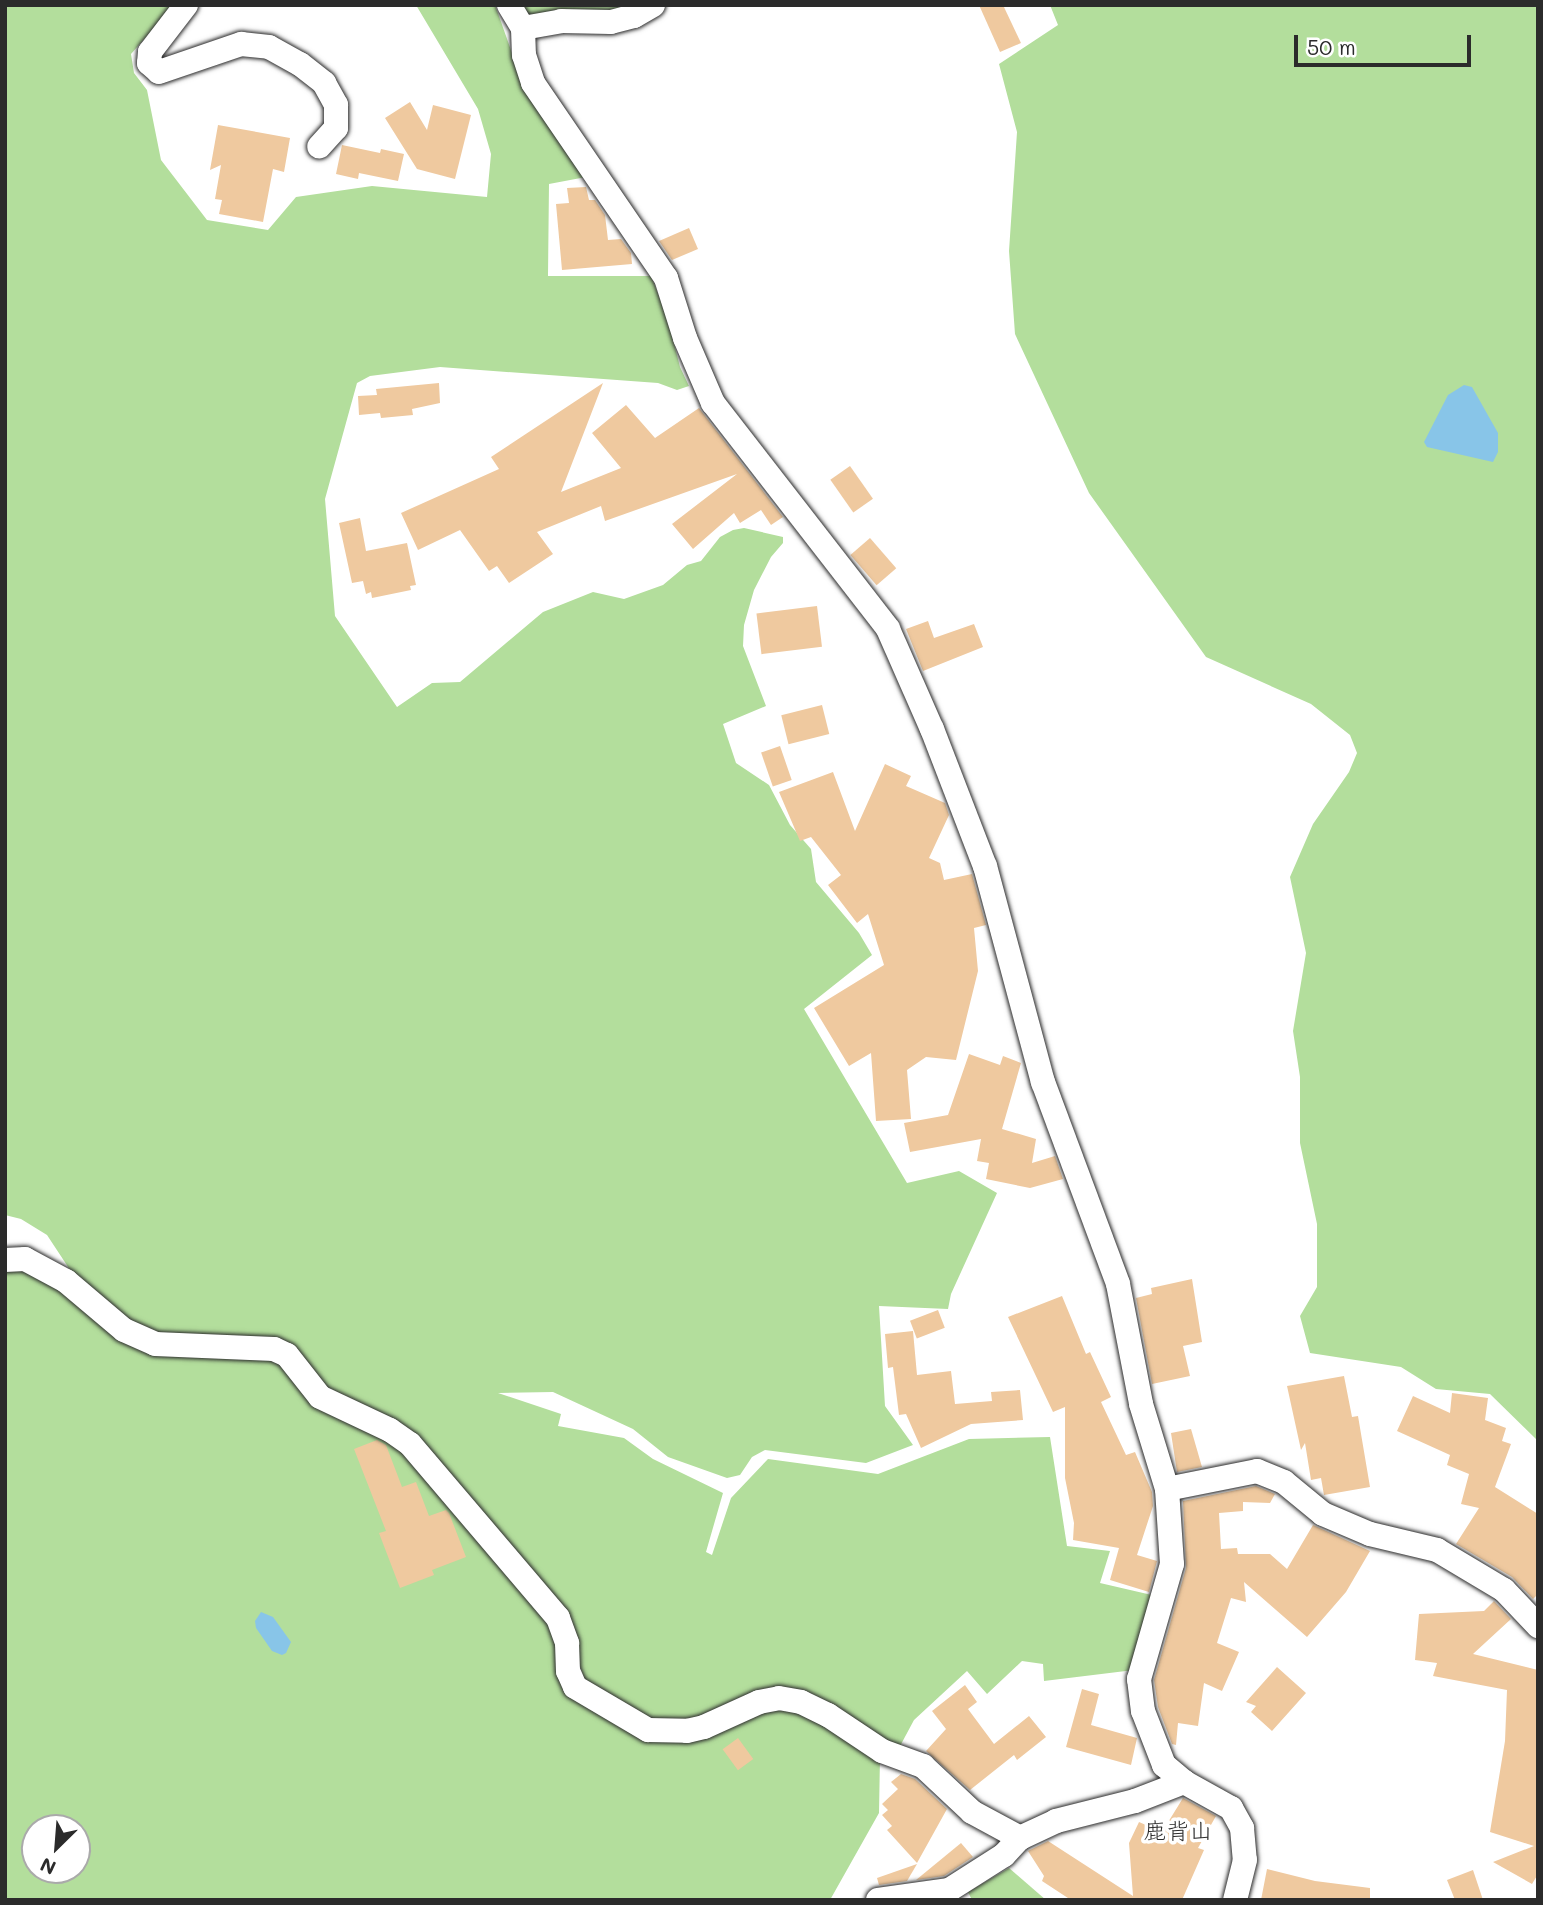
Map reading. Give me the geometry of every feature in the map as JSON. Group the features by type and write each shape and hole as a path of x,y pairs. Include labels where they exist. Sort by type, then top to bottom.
{"street":[{"path":"187,5 149,52 149,64 159,72 241,44 269,47 300,64 324,83 336,105 335,128 320,147"},
{"path":"509,5 523,28 524,55 533,83 666,278 713,403 888,629 985,866 1043,1082 1118,1284 1141,1404 1167,1489 1172,1564 1139,1679 1143,1711 1152,1740 1164,1765 1184,1782 1231,1808 1242,1828 1245,1860 1235,1900"},
{"path":"523,28 561,21 611,22 634,16 653,5"},
{"path":"5,1261 25,1259 66,1281 124,1331 155,1344 274,1349 287,1355 320,1397 390,1430 410,1444 558,1618 567,1643 570,1678 582,1693 612,1707 648,1730 670,1733 704,1727 759,1702 779,1698 801,1702 828,1715 882,1751 923,1766 972,1812 1020,1838"},
{"path":"1167,1489 1257,1471 1284,1482 1323,1514 1370,1534 1437,1550 1504,1590 1538,1626"},
{"path":"878,1900 949,1890 1004,1855 1020,1838 1056,1821 1135,1801 1184,1782"}],"green space":[{"path":"5,5 174,5 131,54 134,73 147,90 161,160 207,220 268,230 296,197 372,186 487,197 491,154 478,109 416,5 495,5 523,84 586,177 549,184 548,276 651,276 667,316 680,367 689,386 677,390 658,383 440,367 370,376 357,383 325,499 335,616 397,707 432,683 460,682 543,612 593,592 624,599 663,585 687,565 701,561 720,537 733,530 744,528 783,537 783,543 771,557 754,590 744,625 743,646 766,706 723,724 736,763 769,785 790,825 811,849 816,882 859,933 872,955 804,1009 907,1183 959,1171 997,1193 951,1294 948,1309 879,1306 885,1406 913,1445 866,1463 765,1450 752,1457 740,1475 727,1478 668,1457 633,1429 553,1392 498,1393 561,1414 558,1426 624,1438 653,1459 723,1493 706,1552 712,1555 731,1498 768,1459 878,1474 969,1439 1050,1437 1067,1546 1110,1551 1100,1583 1156,1596 1134,1670 1044,1681 1043,1664 1022,1661 987,1694 967,1671 914,1720 899,1748 818,1701 707,1721 651,1723 594,1692 584,1678 570,1637 457,1493 323,1390 290,1349 143,1332 78,1282 47,1235 21,1219 5,1215"},
{"path":"519,5 642,5 636,8 526,15"},
{"path":"1050,5 1538,5 1538,1441 1490,1394 1436,1389 1401,1367 1310,1353 1300,1316 1317,1287 1317,1224 1300,1143 1300,1077 1293,1031 1306,953 1290,877 1313,824 1349,772 1357,753 1350,735 1311,704 1206,657 1089,493 1015,334 1009,251 1017,132 999,64 1058,25"},
{"path":"23,1265 109,1326 272,1355 388,1436 555,1624 568,1684 646,1735 788,1705 880,1757 879,1813 830,1900 5,1900 5,1271"},
{"path":"1009,1868 1046,1900 972,1900 968,1892"}],"water":[{"path":"1464,385 1472,387 1498,433 1498,452 1493,462 1427,447 1424,442 1448,395"},
{"path":"261,1612 273,1617 291,1642 286,1653 282,1655 272,1651 256,1628 255,1621"}],"building":[{"path":"979,5 1003,5 1021,43 1000,52"},
{"path":"410,102 427,130 433,105 471,115 455,179 417,169 385,118"},
{"path":"218,125 290,138 284,172 273,169 263,222 219,214 222,200 215,199 221,165 210,170"},
{"path":"342,145 380,153 381,149 404,154 398,181 359,173 358,179 336,174"},
{"path":"586,187 589,200 595,200 605,215 608,240 621,239 631,253 632,264 562,270 556,204 569,203 567,188"},
{"path":"689,228 698,249 672,260 659,241"},
{"path":"439,383 440,403 412,409 413,415 381,418 380,413 359,415 358,396 377,395 376,389"},
{"path":"603,383 561,492 621,468 592,433 626,405 655,438 699,408 783,517 771,525 761,510 740,523 734,513 693,549 672,524 737,474 605,521 601,506 537,532 553,554 509,583 497,566 489,571 460,530 418,550 401,513 499,469 491,457"},
{"path":"850,466 873,499 853,513 830,480"},
{"path":"360,518 366,551 407,543 416,585 410,586 411,590 372,598 371,592 366,594 363,581 352,583 339,523"},
{"path":"870,538 896,568 877,585 850,555"},
{"path":"817,606 822,647 761,654 756,613"},
{"path":"928,621 934,638 974,624 983,647 923,671 906,629"},
{"path":"822,705 829,734 789,744 781,715"},
{"path":"780,746 792,780 773,787 761,753"},
{"path":"885,764 911,776 906,786 945,803 949,815 929,858 940,863 944,880 972,874 986,925 974,928 978,971 956,1060 926,1057 907,1070 911,1119 876,1121 871,1053 849,1066 814,1008 884,965 868,914 857,923 828,885 841,875 811,837 800,841 779,792 833,772 855,831"},
{"path":"969,1054 1000,1065 1003,1056 1021,1063 1002,1129 1036,1139 1032,1163 1055,1156 1063,1179 1030,1188 986,1179 989,1163 977,1161 981,1139 910,1152 904,1123 948,1115"},
{"path":"1192,1279 1202,1342 1183,1346 1190,1376 1152,1384 1136,1298 1152,1294 1151,1288"},
{"path":"1062,1296 1086,1354 1090,1352 1111,1397 1101,1402 1126,1455 1135,1452 1152,1492 1153,1506 1137,1555 1157,1561 1149,1592 1110,1580 1119,1548 1073,1540 1074,1523 1065,1478 1065,1407 1053,1412 1008,1317"},
{"path":"938,1310 945,1328 917,1338 910,1321"},
{"path":"913,1331 917,1375 951,1371 955,1404 992,1401 991,1392 1020,1390 1023,1420 971,1424 921,1448 906,1414 899,1415 893,1367 888,1368 885,1334"},
{"path":"1344,1376 1352,1417 1358,1416 1370,1487 1324,1495 1321,1478 1311,1480 1305,1443 1301,1450 1287,1386"},
{"path":"1452,1393 1488,1398 1485,1420 1506,1428 1502,1441 1511,1444 1495,1487 1538,1514 1538,1594 1533,1599 1512,1577 1456,1544 1479,1508 1461,1504 1469,1474 1447,1465 1450,1455 1397,1431 1413,1396 1450,1413"},
{"path":"1191,1429 1202,1467 1177,1472 1171,1433"},
{"path":"377,1440 386,1445 402,1487 416,1482 429,1516 446,1510 449,1513 466,1557 432,1570 434,1575 400,1588 379,1533 386,1531 354,1449"},
{"path":"1256,1486 1275,1494 1270,1503 1243,1502 1243,1511 1219,1513 1221,1549 1237,1548 1238,1554 1270,1554 1287,1569 1313,1525 1370,1551 1346,1592 1307,1637 1244,1582 1246,1602 1231,1598 1217,1643 1239,1652 1222,1691 1204,1683 1198,1726 1178,1723 1176,1745 1172,1744 1158,1707 1154,1680 1186,1568 1183,1501"},
{"path":"1494,1601 1511,1619 1473,1654 1538,1670 1538,1874 1532,1884 1493,1862 1534,1846 1490,1832 1505,1741 1507,1690 1433,1676 1437,1663 1415,1660 1419,1614 1484,1611"},
{"path":"1277,1667 1306,1693 1272,1731 1251,1712 1256,1706 1246,1702"},
{"path":"965,1685 977,1702 968,1709 994,1744 1029,1716 1046,1737 1017,1760 1014,1755 970,1790 926,1751 946,1729 932,1711"},
{"path":"1082,1689 1099,1694 1091,1725 1137,1738 1131,1765 1066,1747"},
{"path":"738,1738 753,1759 738,1770 723,1749"},
{"path":"901,1774 915,1779 947,1809 917,1863 887,1830 892,1826 882,1815 888,1810 882,1804 898,1789 891,1782"},
{"path":"1183,1798 1216,1816 1198,1848 1204,1850 1182,1900 1071,1900 1042,1881 1044,1876 1028,1851 1048,1841 1133,1896 1129,1843 1139,1822 1162,1832"},
{"path":"961,1843 973,1857 944,1876 916,1880"},
{"path":"917,1864 907,1881 879,1885 877,1878"},
{"path":"1267,1869 1315,1881 1370,1888 1370,1900 1261,1900"},
{"path":"1473,1870 1483,1900 1455,1900 1447,1880"}],"district":[{"name":"鹿背山","path":"1178,1830"}]}
